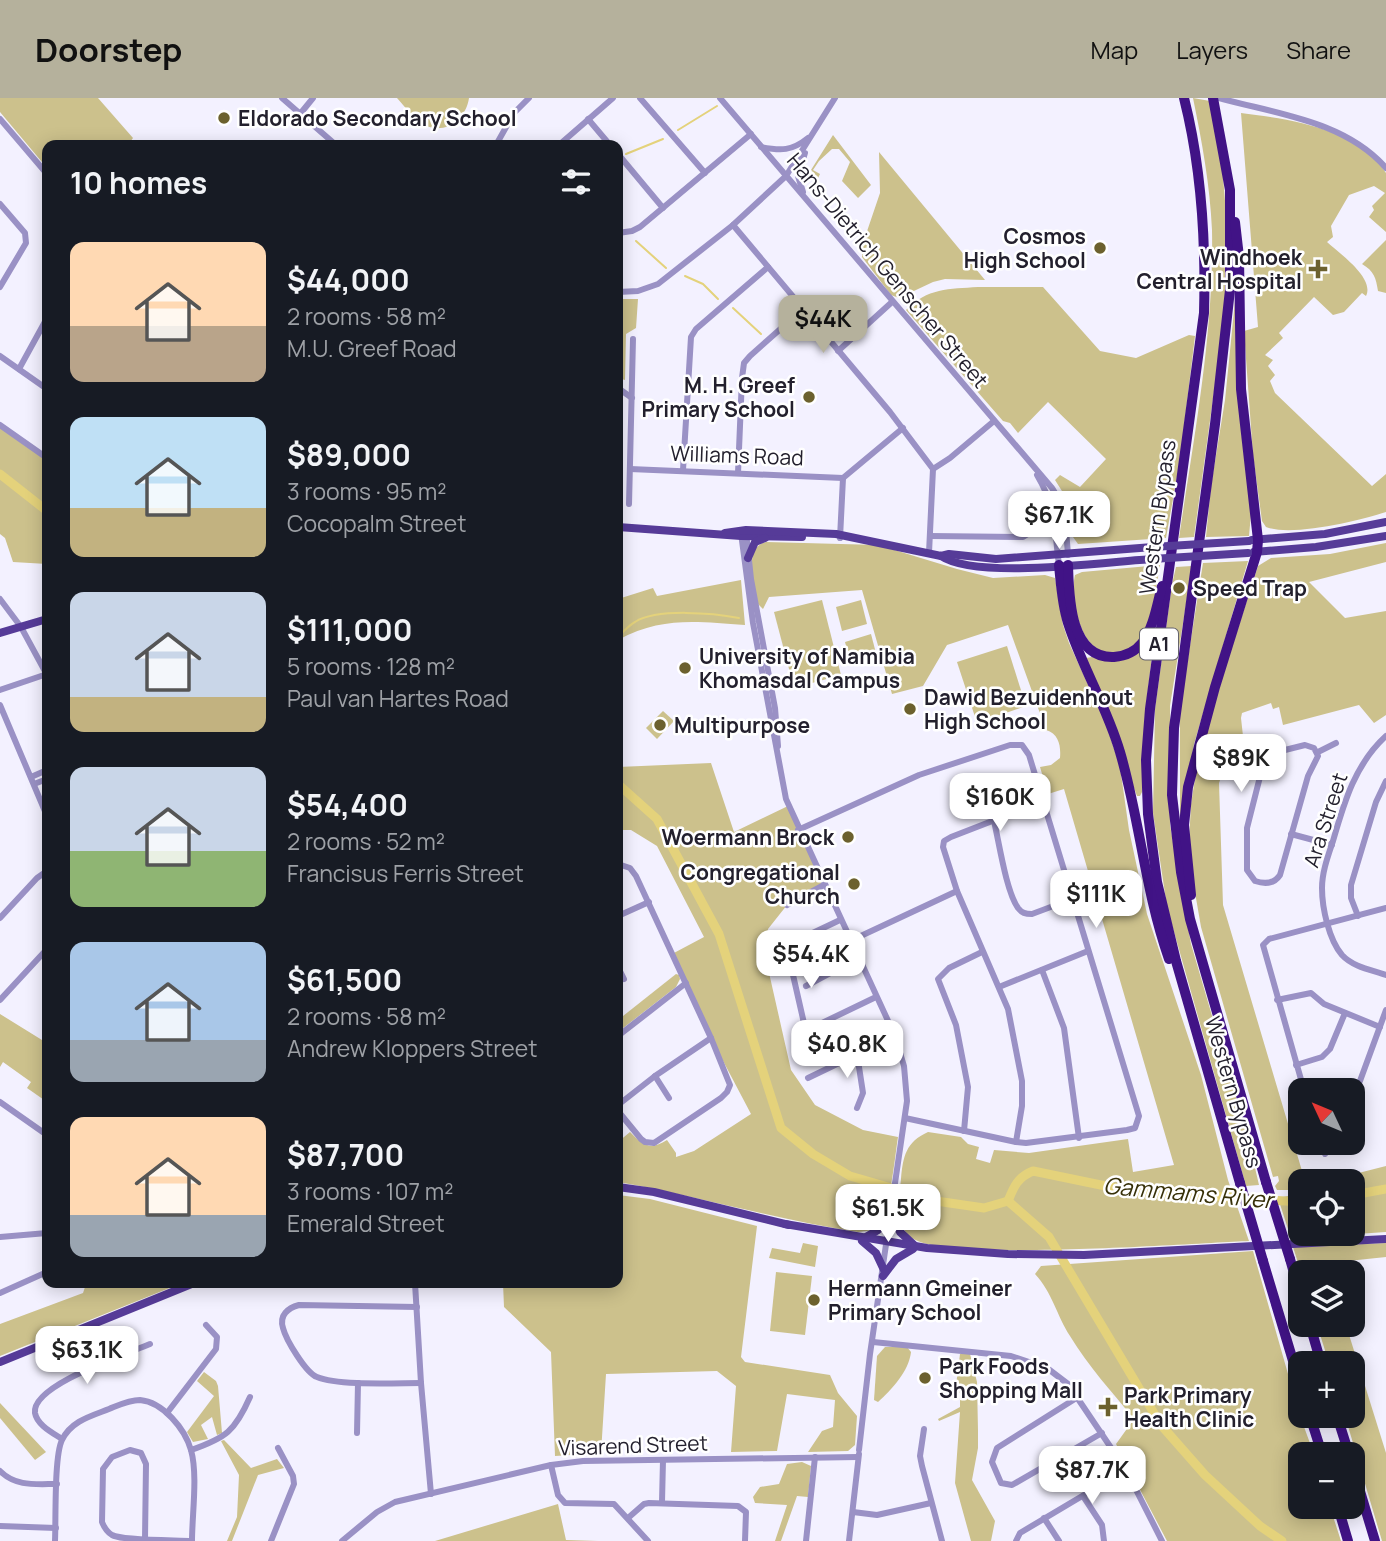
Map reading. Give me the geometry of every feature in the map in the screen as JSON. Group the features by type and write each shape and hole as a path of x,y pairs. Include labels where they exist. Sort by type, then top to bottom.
{"highway":[{"name":"Western Bypass","path":"1184,98 1193,132 1203,211 1204,313 1150,709 1146,760 1148,814 1165,921 1290,1351"},
{"name":"Western Bypass","path":"1213,98 1230,191 1230,290 1174,728 1172,795 1181,872 1190,919 1290,1260"},
{"path":"1209,981 1191,893 1184,825 1188,787 1253,540 1241,389 1239,257 1230,191"},
{"path":"1063,565 1072,614 1085,645 1108,657 1122,656 1136,650 1149,630 1171,551"},
{"path":"1063,565 1067,619 1120,752 1153,906 1200,1045"},
{"path":"1365,1508 1375,1541"},
{"path":"1342,1519 1348,1541"}],"main road":[{"path":"623,527 842,536 929,554 996,559 1325,534 1386,522"},
{"path":"738,533 774,537 842,536"},
{"path":"738,533 742,547"},
{"path":"941,555 949,562 993,569 1316,547 1386,536"},
{"path":"748,558 755,542 774,537"},
{"path":"0,633 42,621"},
{"path":"623,1188 654,1192 797,1228 888,1244 1008,1254 1084,1255 1386,1239"},
{"path":"864,1239 878,1230 892,1215 900,1232 914,1247"},
{"path":"864,1239 876,1253 883,1273 896,1259 914,1247"},
{"path":"0,1362 182,1288"}],"street":[{"path":"282,98 330,140"},
{"path":"300,114 313,98"},
{"path":"499,140 514,113 529,98"},
{"path":"565,140 613,98"},
{"path":"640,98 705,173"},
{"name":"Hans-Dietrich Genscher Street","path":"720,98 1044,478 1060,502 1065,520 1068,553 1063,565"},
{"path":"623,292 638,291 657,284 733,225 786,176 835,98"},
{"path":"1219,98 1326,127 1359,142 1386,168"},
{"path":"0,119 42,168"},
{"path":"588,119 606,140"},
{"path":"761,146 780,150 792,149 816,129"},
{"path":"807,200 799,183 798,170 816,129"},
{"path":"623,232 640,227 751,134"},
{"path":"623,160 663,208"},
{"path":"0,204 25,233 26,238 0,288"},
{"path":"733,225 933,469 929,554"},
{"path":"683,470 691,337 696,329 768,268"},
{"path":"838,351 892,302"},
{"path":"738,473 744,363 803,309"},
{"path":"19,369 42,327"},
{"path":"629,504 633,339"},
{"path":"0,356 42,385"},
{"path":"623,392 632,398"},
{"path":"933,469 994,421"},
{"path":"0,425 42,454"},
{"path":"842,536 843,478 902,428"},
{"name":"Hans-Dietrich Genscher Street","path":"1030,464 1052,505 1056,523 1057,554 1063,565"},
{"name":"Williams Road","path":"630,469 843,478"},
{"path":"930,536 1023,537 1031,532 1036,506"},
{"path":"738,533 748,558 775,708 777,748"},
{"path":"742,547 786,799 895,1036 906,1078 905,1118 872,1345 849,1541"},
{"path":"0,599 21,627 42,666"},
{"path":"0,690 42,677"},
{"path":"0,705 42,804"},
{"name":"Ara Street","path":"1385,738 1356,774 1332,845 1322,887 1336,947 1346,958 1386,975"},
{"path":"798,830 919,775 1015,743 1026,748 1139,1116 1135,1128 1127,1130 1079,1138 1016,1142 905,1118"},
{"path":"1318,752 1306,745 1273,753 1264,761 1247,828 1247,870 1252,879 1262,884 1278,879 1318,752 1336,743"},
{"path":"31,777 42,772"},
{"path":"34,785 42,781"},
{"path":"1358,916 1351,898 1350,885 1376,802 1386,781"},
{"path":"1016,1142 1022,1105 1022,1082 1008,1009 957,891 943,847 944,841 1044,801"},
{"path":"994,821 1015,904 1020,910 1025,914 1032,914 1072,899"},
{"path":"1292,834 1332,845"},
{"path":"623,866 633,872 649,902 730,1082 727,1092 721,1098 654,1143 640,1139 623,1117"},
{"path":"0,918 42,874"},
{"path":"787,905 824,885"},
{"path":"850,941 957,891"},
{"path":"623,914 649,902"},
{"path":"1301,1078 1263,945 1269,939 1386,908"},
{"path":"800,939 840,920"},
{"path":"999,987 1088,951"},
{"path":"964,1130 968,1101 967,1079 956,1025 938,979 949,968 982,952"},
{"path":"789,953 806,1032"},
{"path":"0,1000 42,957"},
{"path":"806,986 858,958"},
{"path":"1042,970 1064,1028 1079,1138"},
{"path":"623,1032 686,983"},
{"path":"1278,1000 1311,993 1324,1004 1380,1027"},
{"path":"795,1036 876,997"},
{"path":"1361,1078 1386,1010"},
{"path":"1297,1065 1326,1054 1345,1013"},
{"path":"808,1078 895,1036"},
{"path":"623,1101 710,1038"},
{"path":"857,1054 863,1093 857,1108"},
{"path":"655,1076 669,1098"},
{"path":"0,1102 42,1131"},
{"path":"0,1237 42,1233"},
{"path":"0,1293 42,1274"},
{"path":"415,1288 431,1494"},
{"path":"417,1307 299,1305 286,1311 282,1318 282,1328 309,1372 320,1378 358,1383 421,1383"},
{"path":"167,1413 216,1349 217,1337 206,1325"},
{"path":"62,1440 47,1430 37,1418 35,1409 40,1397 55,1385 150,1344"},
{"path":"872,1345 1020,1358 1060,1376 1078,1397 1126,1469 1162,1541"},
{"path":"357,1433 358,1383"},
{"path":"191,1450 225,1435 236,1427 250,1397"},
{"path":"1078,1397 997,1448 992,1462 1002,1483 1013,1485 1102,1433"},
{"path":"55,1541 58,1452 62,1440 75,1423 126,1402 148,1402 167,1413 191,1450 192,1541 145,1539 114,1537 102,1521 103,1469 106,1462 130,1450 141,1453 146,1464 145,1539"},
{"path":"924,1429 920,1455 942,1541"},
{"path":"271,1541 294,1483 278,1448"},
{"name":"Visarend Street","path":"342,1541 395,1502 551,1465 583,1461 815,1457 859,1453"},
{"path":"806,1541 815,1457"},
{"path":"662,1502 663,1460"},
{"path":"551,1465 558,1495 565,1503 609,1503 618,1507 648,1541"},
{"path":"1016,1541 1020,1533 1126,1469"},
{"path":"0,1471 7,1478 19,1483 57,1484"},
{"path":"1083,1496 1102,1525 1104,1541"},
{"path":"628,1518 643,1504 662,1502 742,1507 747,1520 746,1541"},
{"path":"853,1512 877,1515 931,1503"},
{"path":"1044,1518 1059,1541"},
{"path":"0,1526 55,1528"}],"shaded area":[{"path":"0,98 98,98 133,138 42,140 42,162 0,112"},
{"path":"397,98 469,98 458,120 444,128 436,128 420,122"},
{"path":"1193,98 1210,101 1222,164 1226,213 1226,304 1194,537 1179,538 1202,384 1212,269 1209,197"},
{"path":"1241,113 1321,128 1358,145 1374,158 1386,173 1386,232 1369,217 1374,210 1372,206 1385,193 1374,186 1349,195 1331,226 1333,237 1327,242 1361,274 1366,282 1366,296 1362,293 1344,312 1333,315 1314,297 1279,333 1283,338 1265,355 1273,360 1268,366 1275,375 1270,381 1275,393 1372,486 1386,474 1386,512 1308,529 1277,530 1266,527 1262,521 1253,455 1244,331 1258,327"},
{"path":"833,135 871,185 858,198 842,181 850,162 839,149 832,149 819,161 813,170 820,174 818,178 811,170"},
{"path":"879,152 985,280 945,279 899,298 891,295 862,257 862,246 880,193"},
{"path":"1386,240 1386,293 1378,291 1374,275 1362,264"},
{"path":"1043,287 1100,351 1136,358 1189,335 1195,336 1180,460 1166,538 1078,544 1073,537 1067,499 1055,480 1060,475 1080,487 1106,459 1048,402 1018,433 1010,423 1003,421 906,310 930,294 948,289"},
{"path":"623,299 638,299 636,328 626,334 625,380"},
{"path":"1235,301 1241,429 1251,514 1249,536 1206,537 1225,400"},
{"path":"0,425 42,454 42,564 13,562 5,538 0,534"},
{"path":"766,542 878,545 993,578 1045,575 1055,578 1069,643 1106,724 1120,767 1129,830 1147,914 1201,1075 1228,1180 1249,1241 1072,1249 970,1249 933,1245 912,1238 906,1232 898,1210 903,1163 910,1145 928,1132 961,1137 968,1144 979,1147 976,1159 990,1163 994,1150 1029,1153 1128,1139 1133,1172 1174,1165 1064,789 1048,794 1040,767 1051,765 1060,758 1058,741 1054,734 1046,730 1008,625 947,645 923,686 892,694 862,590 769,597 763,609 758,604 752,559 754,552"},
{"path":"1386,543 1386,562 1309,582 1345,618 1386,611 1386,715 1374,723 1359,705 1283,725 1279,707 1273,709 1271,703 1242,713 1243,736 1234,739 1219,783 1223,905 1288,1124 1288,1155 1297,1155 1301,1169 1288,1169 1288,1190 1277,1190 1275,1186 1279,1181 1278,1176 1273,1177 1201,927 1189,842 1191,804 1197,766 1211,712 1258,566 1271,558 1330,554"},
{"path":"1248,561 1194,744 1180,822 1180,709 1203,563"},
{"path":"1160,565 1150,616 1138,643 1119,652 1106,653 1096,648 1081,627 1074,599 1075,575 1082,572"},
{"path":"1192,566 1170,706 1170,825 1191,944 1259,1185 1246,1186 1167,907 1153,813 1155,709 1172,584 1176,567"},
{"path":"741,580 745,625 680,622 650,627 623,638 623,597 653,588 657,596"},
{"path":"822,600 841,675 794,688 774,612"},
{"path":"861,600 867,624 842,631 836,607"},
{"path":"871,634 877,657 851,664 845,642"},
{"path":"1007,646 1026,706 977,723 957,662"},
{"path":"1141,651 1152,656 1145,714 1142,792 1137,796 1086,658 1104,660"},
{"name":"Multipurpose","path":"663,711 674,721 657,739 646,728"},
{"path":"711,763 734,832 788,806 824,885 787,905 768,929 765,955 791,1070 815,1105 863,1130 898,1137 886,1209 878,1225 872,1230 858,1232 828,1227 623,1183 623,1138 630,1132 651,1146 667,1140 676,1157 694,1151 751,1114 711,1038 672,954 704,937 657,846 631,830 623,830 623,767"},
{"path":"676,974 679,975 676,987 623,1028 623,1016"},
{"path":"0,1014 42,1040 42,1098 27,1088 31,1082 3,1062 0,1067"},
{"path":"1386,1166 1386,1232 1365,1233 1365,1171"},
{"path":"623,1196 650,1199 757,1226 741,1357 745,1362 830,1375 838,1393 857,1416 855,1445 848,1451 808,1452 822,1431 833,1427 835,1400 787,1394 777,1451 731,1452 736,1386 717,1371 606,1374 601,1453 555,1456 551,1352 504,1307 503,1288 623,1288"},
{"path":"1288,1196 1288,1229 1278,1198"},
{"path":"803,1243 818,1246 815,1267 769,1258 772,1248 800,1253"},
{"path":"1386,1243 1386,1257 1297,1260 1293,1247 1365,1246"},
{"path":"1253,1251 1288,1374 1288,1428 1304,1428 1310,1442 1288,1442 1288,1519 1334,1519 1341,1541 1167,1541 1116,1444 1134,1419 1100,1379 1065,1328 1046,1288 1035,1274 1041,1266"},
{"path":"776,1272 812,1276 805,1335 770,1331"},
{"path":"85,1288 170,1288 0,1356 0,1324 83,1293"},
{"path":"1321,1337 1350,1337 1354,1351 1325,1351"},
{"path":"885,1347 907,1347 911,1352 903,1373 878,1402 874,1400 877,1356"},
{"path":"960,1354 970,1354 977,1382 978,1448 972,1480 995,1521 991,1541 971,1541 955,1483 960,1412 939,1421 938,1419 960,1407 960,1393 955,1393"},
{"path":"204,1372 216,1381 218,1386 222,1433 217,1435 212,1417 201,1425 208,1439 193,1442 187,1432 214,1396 197,1381"},
{"path":"1365,1386 1386,1453 1386,1541 1382,1541 1365,1484 1365,1442 1353,1442 1349,1428 1365,1428"},
{"path":"0,1403 46,1452 35,1460 0,1418"},
{"path":"224,1440 251,1468 277,1459 284,1468 258,1475 232,1541 227,1541 237,1517 239,1475 221,1441"},
{"path":"802,1462 811,1466 808,1497 797,1496 781,1541 775,1541 787,1505 755,1503 753,1497 760,1487 779,1484 787,1464"},
{"path":"558,1504 566,1540 598,1541 435,1541"}],"waterway":[{"path":"678,130 717,106"},
{"path":"626,154 663,139"},
{"path":"636,241 666,268"},
{"path":"685,276 703,284 718,299"},
{"path":"733,308 761,334"},
{"path":"0,474 42,507"},
{"path":"623,632 645,618 671,613 701,613 739,618"},
{"path":"623,788 657,819 719,934 781,1128 813,1154 850,1176 936,1201 984,1208 1008,1201 1049,1237 1161,1425 1205,1475 1260,1526 1282,1541"},
{"name":"Gammams River","path":"1008,1201 1017,1183 1033,1171 1125,1190 1288,1201"},
{"name":"Gammams River","path":"1365,1193 1386,1189"}],"place":[{"name":"Eldorado Secondary School","path":"224,118"},
{"name":"Cosmos High School","path":"1100,248"},
{"name":"Windhoek Central Hospital","path":"1318,269"},
{"name":"M. H. Greef Primary School","path":"809,397"},
{"name":"Speed Trap","path":"1179,588"},
{"name":"University of Namibia Khomasdal Campus","path":"685,668"},
{"name":"Dawid Bezuidenhout High School","path":"910,709"},
{"name":"Multipurpose","path":"660,725"},
{"name":"Woermann Brock","path":"848,837"},
{"name":"Congregational Church","path":"854,884"},
{"name":"Hermann Gmeiner Primary School","path":"814,1300"},
{"name":"Park Foods Shopping Mall","path":"925,1378"},
{"name":"Park Primary Health Clinic","path":"1108,1407"}]}
